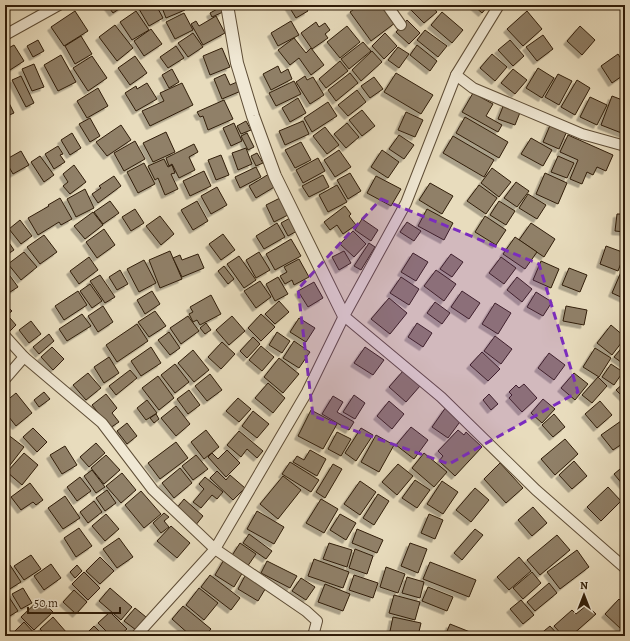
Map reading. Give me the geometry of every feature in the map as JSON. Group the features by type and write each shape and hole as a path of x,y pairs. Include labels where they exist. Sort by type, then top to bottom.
{"street":[{"path":"5,35 59,5"},
{"path":"227,5 237,63 253,116 275,176 344,316 441,397 536,490 625,568"},
{"path":"387,5 401,25"},
{"path":"136,636 215,549 307,392 344,316 406,203 456,75 499,5"},
{"path":"456,75 473,88 582,134 625,146"},
{"path":"5,336 24,357 102,423 153,490 215,549 306,611 317,621 312,636"},
{"path":"5,379 24,357"}],"highlighted area":[{"path":"381,199 539,264 578,392 449,464 313,416 298,289"}],"building":[{"path":"107,5 125,5 113,13"},
{"path":"147,5 156,5 163,18 149,26 139,9"},
{"path":"161,5 183,5 185,10 166,18"},
{"path":"288,5 304,5 308,11 296,18"},
{"path":"360,5 382,5 395,23 371,41 350,12"},
{"path":"416,5 431,5 437,12 424,23 411,10"},
{"path":"473,5 489,5 482,13"},
{"path":"221,7 223,12 212,17 210,13"},
{"path":"75,11 88,31 64,46 51,27"},
{"path":"136,11 149,30 132,40 120,22"},
{"path":"527,11 542,29 523,46 507,29"},
{"path":"442,12 463,30 452,43 431,25"},
{"path":"184,13 193,30 175,39 166,22"},
{"path":"216,16 225,33 203,45 191,24 196,21 199,26"},
{"path":"407,20 420,33 409,44 396,32"},
{"path":"291,21 299,35 278,46 271,33"},
{"path":"316,22 319,27 325,23 330,30 325,34 328,38 312,49 301,33"},
{"path":"115,25 133,48 117,61 99,37"},
{"path":"347,26 360,42 340,58 327,42"},
{"path":"580,26 595,40 582,55 567,41"},
{"path":"151,29 162,44 144,56 134,41"},
{"path":"425,30 447,46 438,57 417,40"},
{"path":"193,33 203,47 188,57 178,43"},
{"path":"385,33 397,46 384,59 372,46"},
{"path":"543,35 553,49 537,61 526,47"},
{"path":"81,36 92,54 75,64 65,46"},
{"path":"294,38 306,53 311,48 324,65 311,75 299,58 290,65 278,50"},
{"path":"38,40 44,51 33,57 27,46"},
{"path":"510,40 524,56 513,66 498,50"},
{"path":"363,42 371,51 349,69 341,59"},
{"path":"14,45 24,61 10,70 5,61 5,50"},
{"path":"417,45 437,61 430,71 410,55"},
{"path":"176,46 184,58 168,68 160,57"},
{"path":"398,47 409,54 399,68 388,60"},
{"path":"222,48 230,67 210,75 203,56"},
{"path":"372,51 382,62 361,81 352,70"},
{"path":"492,54 507,67 495,81 480,68"},
{"path":"618,54 625,65 625,74 612,83 601,66"},
{"path":"61,55 76,82 58,91 44,65"},
{"path":"92,56 107,78 88,91 73,68"},
{"path":"135,56 147,73 130,85 118,68"},
{"path":"340,61 348,71 326,88 319,79"},
{"path":"34,64 44,87 32,91 22,69"},
{"path":"278,66 281,73 288,69 292,79 271,90 263,74"},
{"path":"538,68 554,78 542,98 526,88"},
{"path":"172,69 179,82 169,88 162,75"},
{"path":"513,69 527,80 515,94 501,83"},
{"path":"350,73 358,83 336,101 328,90"},
{"path":"396,73 433,95 421,114 384,92"},
{"path":"225,74 230,85 237,82 241,91 222,99 214,79"},
{"path":"558,74 572,81 559,105 545,97"},
{"path":"21,76 34,103 26,107 12,80"},
{"path":"305,76 307,80 313,77 324,95 310,104 296,82"},
{"path":"374,77 383,89 370,98 361,86"},
{"path":"577,80 590,88 575,115 561,107"},
{"path":"294,81 301,94 276,106 269,93"},
{"path":"147,83 157,99 136,111 125,93 136,86 137,89"},
{"path":"182,83 193,105 150,126 142,111 164,101 160,93"},
{"path":"98,88 108,106 87,118 77,101"},
{"path":"357,90 366,102 348,116 338,105"},
{"path":"473,93 493,104 486,116 502,125 498,132 462,112"},
{"path":"612,96 625,101 624,134 601,125"},
{"path":"5,97 14,113 5,117"},
{"path":"590,97 607,105 597,125 580,117"},
{"path":"298,98 306,113 290,122 282,108"},
{"path":"224,100 233,119 208,130 203,116 200,117 197,112"},
{"path":"328,102 337,116 312,132 304,118"},
{"path":"504,104 521,110 515,125 498,119"},
{"path":"362,110 375,126 362,136 349,120"},
{"path":"406,112 423,120 415,137 398,130"},
{"path":"465,117 508,142 499,158 456,133"},
{"path":"90,118 100,136 90,142 79,124"},
{"path":"246,121 251,130 241,134 237,126"},
{"path":"303,121 309,134 285,145 279,131"},
{"path":"234,123 242,141 231,146 223,128"},
{"path":"347,123 359,137 346,148 334,134"},
{"path":"551,123 567,131 559,149 543,142"},
{"path":"121,125 131,140 107,156 96,142"},
{"path":"325,127 339,145 327,154 313,136"},
{"path":"166,132 175,152 153,162 143,143"},
{"path":"72,133 81,148 70,155 61,140"},
{"path":"247,133 254,147 248,150 241,136"},
{"path":"399,135 414,145 404,159 389,149"},
{"path":"568,135 613,155 606,171 597,167 593,175 587,172 582,184 570,179 578,160 560,152"},
{"path":"453,136 494,160 484,177 443,153"},
{"path":"531,138 552,150 543,166 521,154"},
{"path":"135,141 145,159 124,171 114,153"},
{"path":"301,142 311,160 295,168 285,150"},
{"path":"194,144 198,152 189,157 195,170 179,178 172,164 169,166 166,158"},
{"path":"58,146 63,154 60,155 65,162 54,169 45,154"},
{"path":"246,148 252,164 238,170 232,153"},
{"path":"339,150 351,167 335,177 324,160"},
{"path":"382,150 399,162 388,178 371,167"},
{"path":"21,151 29,165 13,174 5,160"},
{"path":"257,153 263,163 256,166 251,156"},
{"path":"221,155 229,175 216,180 208,160"},
{"path":"40,156 54,175 44,182 31,162"},
{"path":"558,156 574,163 567,178 551,172"},
{"path":"318,158 325,171 303,183 296,170"},
{"path":"164,159 168,167 172,165 175,173 171,174 178,189 165,195 158,178 155,180 148,166"},
{"path":"144,163 155,184 138,193 127,172"},
{"path":"74,165 86,182 70,194 63,186 68,182 63,174"},
{"path":"256,167 261,177 240,188 235,177"},
{"path":"492,168 511,182 499,197 481,183"},
{"path":"204,171 211,186 190,196 183,181"},
{"path":"350,173 361,191 348,199 337,180"},
{"path":"545,173 567,183 558,204 536,194"},
{"path":"269,174 276,186 256,198 249,186"},
{"path":"323,175 329,187 309,197 302,186"},
{"path":"114,176 121,186 98,203 92,194 101,188 99,186"},
{"path":"376,176 401,189 391,206 367,193"},
{"path":"516,182 529,191 517,207 504,198"},
{"path":"430,183 453,196 442,214 419,200"},
{"path":"337,185 347,202 328,212 319,195"},
{"path":"479,185 497,198 486,214 467,201"},
{"path":"217,187 227,205 211,214 201,196"},
{"path":"85,189 94,208 76,217 67,199"},
{"path":"528,194 546,205 537,219 519,208"},
{"path":"60,198 72,219 61,225 59,222 38,235 28,218"},
{"path":"280,198 288,215 274,222 266,205"},
{"path":"110,201 119,213 103,224 94,212"},
{"path":"197,201 208,221 193,230 181,210"},
{"path":"499,201 515,211 506,225 490,215"},
{"path":"345,206 351,214 349,216 356,225 343,234 337,225 330,230 324,222"},
{"path":"135,209 144,223 131,231 122,217"},
{"path":"427,209 453,223 444,240 418,226"},
{"path":"93,212 103,225 85,239 74,226"},
{"path":"617,214 625,214 625,232 615,231"},
{"path":"160,216 174,234 161,245 146,226"},
{"path":"485,216 506,230 496,245 475,232"},
{"path":"290,218 297,231 288,236 281,223"},
{"path":"362,219 378,230 371,241 355,230"},
{"path":"20,220 32,236 21,244 9,229"},
{"path":"407,222 421,231 414,241 400,232"},
{"path":"277,223 285,237 264,249 256,236"},
{"path":"531,223 555,239 544,257 519,240"},
{"path":"104,229 115,245 97,258 86,242"},
{"path":"353,231 366,244 354,257 340,244"},
{"path":"223,234 235,250 221,260 209,244"},
{"path":"44,235 57,252 40,264 27,247"},
{"path":"5,237 14,250 5,256"},
{"path":"515,237 537,252 525,269 503,254"},
{"path":"291,239 301,256 275,270 266,254"},
{"path":"369,243 375,247 361,270 354,266"},
{"path":"606,246 625,253 618,271 600,264"},
{"path":"170,251 182,279 160,288 149,260"},
{"path":"344,251 351,263 339,270 332,257"},
{"path":"24,252 37,267 21,280 8,264"},
{"path":"259,252 270,270 256,278 246,260"},
{"path":"413,253 428,262 416,281 401,272"},
{"path":"198,254 204,268 182,277 173,258 180,255 182,260"},
{"path":"451,254 463,262 452,277 440,269"},
{"path":"239,256 256,280 244,288 227,264"},
{"path":"89,257 98,270 79,284 70,271"},
{"path":"501,257 516,268 504,284 489,273"},
{"path":"299,259 309,277 294,285 292,280 285,284 280,276 287,272 284,267"},
{"path":"144,260 156,283 139,292 127,269"},
{"path":"541,261 559,269 551,288 533,280"},
{"path":"224,266 234,279 228,284 218,271"},
{"path":"569,268 587,275 580,292 562,285"},
{"path":"5,269 18,287 7,294 5,292"},
{"path":"120,270 128,284 117,290 109,277"},
{"path":"436,270 456,284 444,301 424,286"},
{"path":"621,272 625,274 625,299 612,293"},
{"path":"100,275 115,297 105,303 90,281"},
{"path":"278,277 288,294 275,301 266,284"},
{"path":"401,277 419,289 409,305 390,293"},
{"path":"517,277 532,289 522,302 507,290"},
{"path":"260,281 271,297 256,308 244,291"},
{"path":"314,282 323,298 308,307 298,291"},
{"path":"90,284 102,301 92,308 80,291"},
{"path":"78,291 87,305 64,320 55,306"},
{"path":"152,291 160,304 145,314 137,300"},
{"path":"462,291 480,303 469,319 451,307"},
{"path":"536,292 552,302 543,316 527,307"},
{"path":"211,295 221,314 200,325 197,320 193,322 189,314 193,312 190,307"},
{"path":"389,298 407,313 390,334 371,319"},
{"path":"279,301 289,312 275,324 265,314"},
{"path":"435,302 450,313 442,324 427,313"},
{"path":"495,303 511,313 498,334 482,324"},
{"path":"5,304 12,311 5,317"},
{"path":"103,306 113,322 98,332 88,316"},
{"path":"566,306 587,310 584,325 563,321"},
{"path":"155,311 166,326 149,337 138,322"},
{"path":"82,314 91,326 67,341 59,329"},
{"path":"261,314 275,327 261,341 248,328"},
{"path":"188,316 199,331 181,344 170,328"},
{"path":"232,316 245,331 229,345 216,330"},
{"path":"10,318 16,325 8,333 5,330 5,323"},
{"path":"299,318 315,328 306,342 290,332"},
{"path":"31,321 41,334 29,343 19,330"},
{"path":"206,323 211,330 205,334 200,328"},
{"path":"417,323 432,333 423,347 408,337"},
{"path":"137,324 148,341 117,362 106,345"},
{"path":"611,325 625,337 612,355 597,343"},
{"path":"169,332 180,348 170,355 158,340"},
{"path":"277,332 290,341 282,353 269,345"},
{"path":"49,334 54,341 39,354 33,347"},
{"path":"495,336 512,349 501,364 484,351"},
{"path":"253,337 260,344 247,358 240,351"},
{"path":"294,341 310,352 299,368 283,358"},
{"path":"222,342 235,354 221,369 208,357"},
{"path":"625,344 625,365 614,357"},
{"path":"261,346 274,357 262,371 249,360"},
{"path":"52,347 64,359 53,370 41,357"},
{"path":"151,347 161,363 141,376 131,361"},
{"path":"365,347 384,360 373,375 354,363"},
{"path":"595,348 611,358 599,377 583,367"},
{"path":"193,350 209,370 194,382 178,363"},
{"path":"482,352 500,369 488,381 470,365"},
{"path":"549,353 565,365 554,380 538,368"},
{"path":"109,357 119,373 104,383 94,367"},
{"path":"279,358 299,374 283,393 264,377"},
{"path":"175,364 189,382 175,393 161,375"},
{"path":"611,364 623,372 614,385 602,377"},
{"path":"130,370 137,378 116,395 109,386"},
{"path":"403,371 420,386 406,402 389,387"},
{"path":"88,373 101,388 86,400 73,385"},
{"path":"574,373 588,384 575,400 561,388"},
{"path":"210,374 222,390 207,401 195,386"},
{"path":"158,376 174,398 159,410 142,388"},
{"path":"598,377 607,386 592,403 582,395"},
{"path":"625,382 625,399 616,390"},
{"path":"268,383 285,398 273,413 255,398"},
{"path":"524,384 537,398 522,412 509,398 512,395 509,392 516,385 519,388"},
{"path":"189,390 200,405 188,414 177,399"},
{"path":"44,392 50,399 39,407 34,400"},
{"path":"16,393 32,413 16,426 5,412 5,402"},
{"path":"106,394 117,408 112,413 119,422 110,428 92,405"},
{"path":"489,394 498,404 491,410 483,400"},
{"path":"354,395 365,403 355,419 343,412"},
{"path":"333,396 343,402 337,412 354,422 349,430 322,414"},
{"path":"238,398 251,409 239,422 226,411"},
{"path":"543,399 555,409 542,423 531,413"},
{"path":"147,400 157,413 146,420 137,408"},
{"path":"389,401 404,414 392,429 377,416"},
{"path":"600,401 612,415 597,428 585,414"},
{"path":"176,406 190,424 176,436 161,418"},
{"path":"446,407 462,419 448,438 432,427"},
{"path":"311,410 337,424 323,449 298,436"},
{"path":"253,411 269,424 257,438 242,426"},
{"path":"156,414 159,419 154,423 150,418"},
{"path":"554,414 565,427 553,437 542,425"},
{"path":"621,421 625,426 625,442 613,450 601,435"},
{"path":"127,423 137,436 127,444 117,431"},
{"path":"411,427 428,440 414,459 396,445"},
{"path":"33,428 47,442 37,452 23,437"},
{"path":"361,428 373,435 356,461 345,453"},
{"path":"206,430 219,447 204,459 191,442"},
{"path":"458,430 464,435 466,432 482,447 455,476 439,461 443,456 438,451"},
{"path":"239,431 263,451 257,458 247,449 241,457 227,445"},
{"path":"337,432 351,439 341,456 328,449"},
{"path":"7,434 24,447 7,469 5,468 5,436"},
{"path":"376,435 394,445 379,472 361,462"},
{"path":"565,439 578,454 555,475 541,459"},
{"path":"176,442 188,458 160,479 148,463"},
{"path":"96,443 105,453 89,467 80,457"},
{"path":"65,446 77,465 62,474 50,455"},
{"path":"227,450 240,463 226,477 208,457 212,453 218,459"},
{"path":"310,450 326,459 317,476 293,462 297,456 304,460"},
{"path":"24,453 38,465 22,485 7,472"},
{"path":"424,453 447,472 434,487 412,468"},
{"path":"106,455 120,470 104,484 91,468"},
{"path":"196,455 208,469 193,480 182,466"},
{"path":"574,461 587,476 572,489 559,475"},
{"path":"290,462 319,480 311,492 282,474"},
{"path":"500,463 523,488 506,503 484,479"},
{"path":"333,464 342,469 325,498 316,492"},
{"path":"398,464 413,476 397,495 382,482"},
{"path":"625,465 625,485 624,486 614,474"},
{"path":"180,468 192,483 174,498 162,483"},
{"path":"92,470 105,487 96,493 84,476"},
{"path":"217,471 226,480 230,475 245,488 233,500 210,478"},
{"path":"122,473 136,490 121,503 106,486"},
{"path":"283,476 301,490 278,519 260,504"},
{"path":"80,477 91,491 77,501 67,487"},
{"path":"205,477 223,492 217,499 212,495 201,508 193,502 204,489 199,484"},
{"path":"415,480 430,490 417,508 402,498"},
{"path":"360,481 376,492 360,515 344,504"},
{"path":"442,481 458,492 443,514 427,504"},
{"path":"30,483 43,500 36,505 33,502 21,510 11,497"},
{"path":"608,487 621,501 601,521 587,507"},
{"path":"475,488 489,500 471,522 456,510"},
{"path":"107,490 116,503 105,511 96,498"},
{"path":"141,491 161,514 144,528 125,505"},
{"path":"378,494 389,501 374,525 363,518"},
{"path":"65,496 80,518 63,529 48,508"},
{"path":"184,499 203,516 195,526 176,509"},
{"path":"321,499 338,509 324,533 306,523"},
{"path":"94,501 102,512 88,523 80,512"},
{"path":"533,507 547,523 532,536 518,520"},
{"path":"257,511 284,527 274,544 247,529"},
{"path":"164,513 169,517 164,521 169,527 161,533 153,523"},
{"path":"106,514 119,529 105,541 92,526"},
{"path":"340,514 356,523 346,540 330,530"},
{"path":"429,514 443,520 435,539 421,533"},
{"path":"171,526 190,543 177,558 157,541"},
{"path":"79,528 92,546 76,557 64,538"},
{"path":"357,529 383,540 377,553 352,543"},
{"path":"475,529 483,535 462,560 454,553"},
{"path":"249,534 272,551 266,559 243,543"},
{"path":"557,535 570,550 540,575 527,560"},
{"path":"119,538 133,557 117,568 103,549"},
{"path":"240,543 256,554 247,567 231,557"},
{"path":"329,543 352,550 347,567 323,559"},
{"path":"410,543 427,549 418,573 401,566"},
{"path":"355,549 373,556 367,574 349,568"},
{"path":"577,550 589,567 560,589 547,572"},
{"path":"31,555 41,569 24,580 14,566"},
{"path":"100,557 114,571 100,584 86,571"},
{"path":"519,557 531,571 509,590 497,577"},
{"path":"225,558 244,570 234,587 215,575"},
{"path":"314,559 349,572 343,588 308,576"},
{"path":"267,561 297,576 290,588 261,573"},
{"path":"430,562 476,580 469,597 423,579"},
{"path":"51,564 61,578 44,590 34,576"},
{"path":"10,565 21,582 5,592 5,568"},
{"path":"77,565 82,571 75,578 70,572"},
{"path":"386,567 405,574 398,593 380,587"},
{"path":"84,572 100,588 88,600 72,584"},
{"path":"532,572 541,583 523,599 513,588"},
{"path":"246,574 267,586 258,601 238,589"},
{"path":"210,575 240,598 231,610 201,587"},
{"path":"354,575 378,583 373,598 349,590"},
{"path":"407,577 424,582 420,598 402,593"},
{"path":"301,578 315,587 306,600 292,591"},
{"path":"549,583 557,593 535,611 527,602"},
{"path":"325,584 350,594 343,611 318,602"},
{"path":"428,587 453,597 447,611 422,601"},
{"path":"23,588 32,603 21,609 12,594"},
{"path":"110,588 132,607 121,620 99,601"},
{"path":"199,588 218,603 204,620 186,605"},
{"path":"74,590 87,602 76,614 63,602"},
{"path":"7,594 18,611 5,619 5,595"},
{"path":"394,595 420,602 415,620 389,613"},
{"path":"40,599 53,612 34,630 21,617"},
{"path":"619,599 625,605 625,625 621,629 605,614"},
{"path":"521,600 534,615 523,624 510,609"},
{"path":"587,605 596,614 571,636 563,636 554,626 572,610 576,614"},
{"path":"183,606 211,629 205,636 191,636 172,619"},
{"path":"135,608 146,617 136,630 124,621"},
{"path":"110,612 127,629 119,636 111,636 98,623"},
{"path":"53,617 67,633 64,636 46,636 40,629"},
{"path":"393,617 421,623 418,636 389,636"},
{"path":"24,622 37,636 10,636"},
{"path":"450,624 470,632 468,636 445,636"},
{"path":"94,626 104,636 84,636"},
{"path":"550,626 559,636 538,636"},
{"path":"319,631 339,636 318,636"}]}
